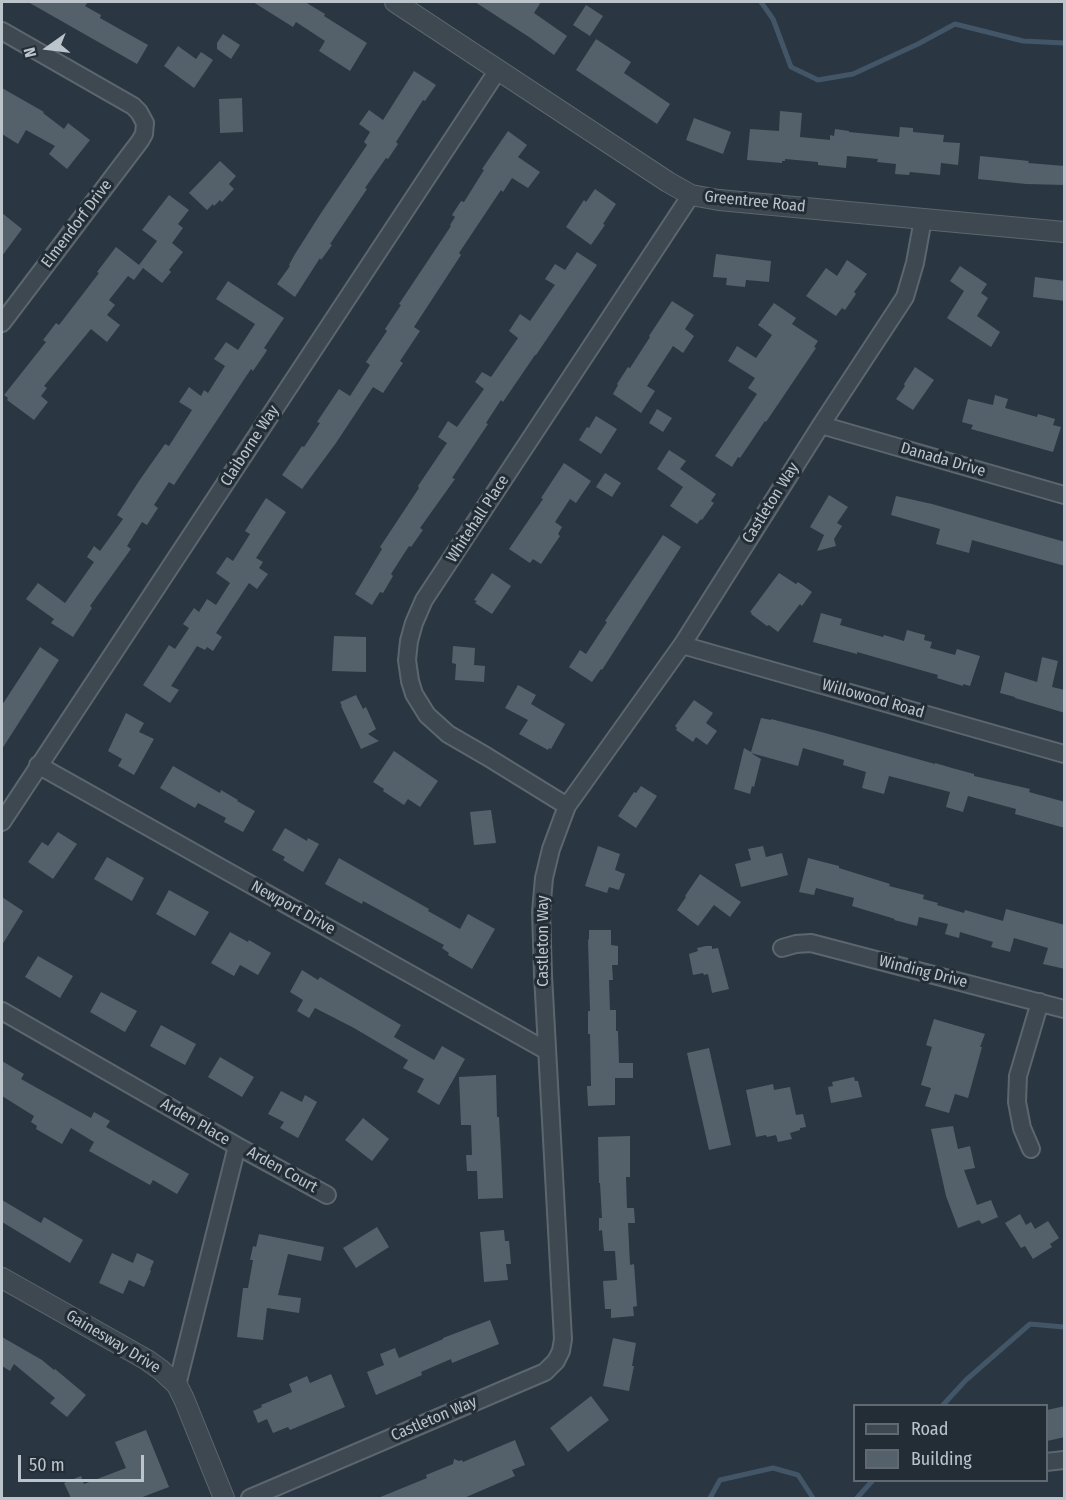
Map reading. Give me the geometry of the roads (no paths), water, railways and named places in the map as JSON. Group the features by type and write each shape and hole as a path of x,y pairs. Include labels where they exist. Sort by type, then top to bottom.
{"street":[{"name":"Greentree Road","path":"395,2 658,176 691,195 719,200 1065,232"},
{"name":"Elmendorf Drive","path":"2,31 133,106 140,112 144,123 144,134 140,141 2,321"},
{"name":"Claiborne Way","path":"2,822 498,70"},
{"name":"Whitehall Place","path":"567,806 448,734 427,715 414,694 410,681 407,660 409,641 424,600 691,195"},
{"name":"Castleton Way","path":"250,1498 545,1371 556,1361 563,1339 542,923 544,878 551,849 567,806 682,645 905,297 915,263 923,219"},
{"name":"Danada Drive","path":"821,425 1065,495"},
{"name":"Willowood Road","path":"682,645 1065,754"},
{"name":"Newport Drive","path":"38,765 547,1051"},
{"name":"Winding Drive","path":"782,948 811,943 1065,1009"},
{"path":"1030,1149 1022,1128 1017,1102 1018,1076 1040,1002"},
{"name":"Arden Place","path":"2,1011 237,1146 177,1385"},
{"name":"Arden Court","path":"237,1146 327,1195"},
{"name":"Gainesway Drive","path":"2,1278 147,1360 177,1385 224,1498"},
{"path":"1048,1462 1065,1460"}],"waterway":[{"path":"761,2 773,19 791,67 818,80 853,74 955,24 1023,41 1064,43"},
{"path":"944,1404 966,1380 1030,1324 1064,1327"},
{"path":"710,1498 720,1480 773,1468 798,1475 813,1498"},
{"path":"857,1498 871,1482"}]}
